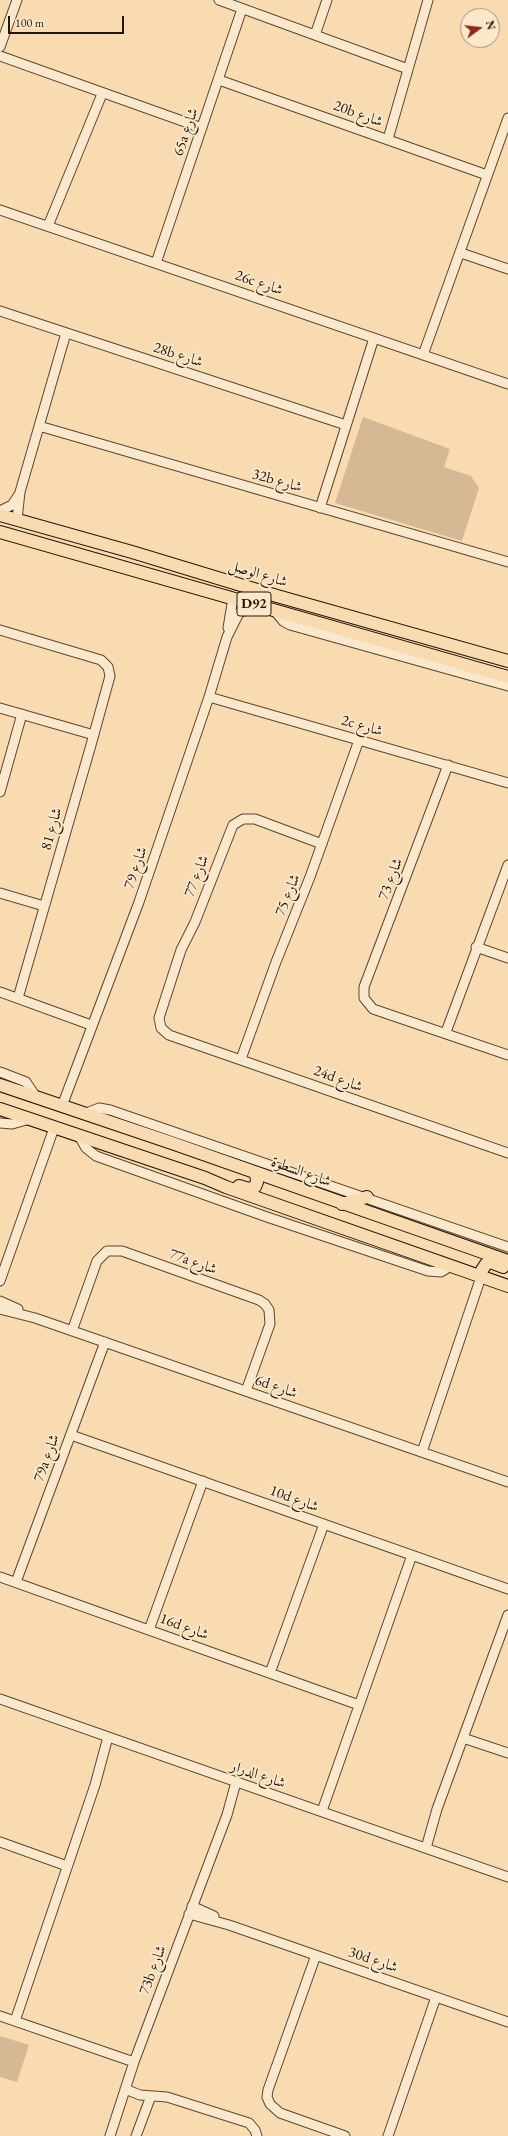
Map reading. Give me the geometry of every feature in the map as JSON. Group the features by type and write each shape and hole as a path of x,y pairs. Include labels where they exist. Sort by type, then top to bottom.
{"main road":[{"name":"شارع الوصل","path":"0,515 132,552 277,596 508,661"},
{"path":"0,525 11,527 17,520"},
{"name":"شارع الوصل","path":"0,532 508,677"},
{"path":"233,598 234,594 239,592 262,597 277,596"},
{"name":"شارع السطوة","path":"0,1085 508,1262"},
{"path":"0,1109 205,1178 226,1187 508,1286"},
{"path":"205,1178 226,1181 249,1189 256,1185 256,1173"},
{"path":"342,1204 367,1197"},
{"path":"481,1277 483,1266 486,1264 494,1263 508,1268"}],"street":[{"path":"0,47 17,0"},
{"path":"219,0 408,69"},
{"path":"315,35 327,0"},
{"path":"388,139 428,0"},
{"name":"65a شارع","path":"156,263 242,9"},
{"path":"0,56 102,94 202,128"},
{"name":"20b شارع","path":"219,80 487,175"},
{"path":"48,226 102,94"},
{"path":"423,355 461,253 508,118"},
{"name":"26c شارع","path":"0,210 508,384"},
{"path":"461,253 508,269"},
{"name":"28b شارع","path":"0,311 346,425"},
{"path":"17,520 20,492 66,333"},
{"path":"320,508 374,338"},
{"name":"32b شارع","path":"39,426 508,562"},
{"path":"0,512 12,505 20,492"},
{"name":"شارع 79","path":"62,1106 91,1025 139,902 209,697 227,637 233,598"},
{"name":"شارع 79","path":"227,637 239,614 257,605"},
{"path":"274,610 283,621 290,625 508,686"},
{"name":"شارع 81","path":"0,630 97,658 108,667 109,680 18,998"},
{"name":"2c شارع","path":"209,697 508,783"},
{"path":"0,708 94,735"},
{"path":"0,792 22,714"},
{"name":"شارع 75","path":"241,1059 322,844 359,740"},
{"name":"شارع 73","path":"446,1032 373,1009 366,1002 364,987 448,765"},
{"name":"شارع 77","path":"161,1028 159,1018 181,950 195,922 233,825 243,819 255,819 322,844"},
{"path":"508,865 504,884 476,947 446,1032 508,1055"},
{"path":"0,893 44,906"},
{"path":"476,947 508,958"},
{"path":"0,992 91,1025"},
{"name":"24d شارع","path":"161,1028 169,1035 508,1153"},
{"path":"0,1072 26,1082 36,1097"},
{"name":"شارع السطوة","path":"84,1114 99,1108 110,1110 367,1197 508,1247"},
{"path":"0,1123 12,1124 30,1119"},
{"path":"0,1280 54,1128"},
{"path":"79,1136 86,1148 96,1156 267,1217 428,1271 441,1272 451,1266"},
{"name":"77a شارع","path":"72,1331 97,1261 107,1251 122,1251 260,1300 265,1304 269,1310 270,1324 246,1391"},
{"path":"422,1452 481,1277"},
{"name":"6d شارع","path":"0,1302 35,1318"},
{"name":"6d شارع","path":"0,1309 35,1318 508,1482"},
{"name":"79a شارع","path":"16,1582 104,1342"},
{"name":"10d شارع","path":"71,1435 508,1589"},
{"path":"149,1630 203,1481"},
{"path":"270,1673 324,1524"},
{"path":"319,1811 332,1772 339,1761 412,1555"},
{"name":"16d شارع","path":"0,1577 359,1705"},
{"path":"423,1847 508,1616"},
{"name":"شارع الدرار","path":"0,1699 508,1876"},
{"path":"15,2021 112,1738"},
{"path":"463,1738 508,1753"},
{"name":"73b شارع","path":"110,2136 133,2065 239,1783"},
{"path":"0,1842 67,1866"},
{"name":"30d شارع","path":"191,1910 218,1918 229,1925 508,2022"},
{"path":"316,1955 268,2090 270,2104 280,2113 345,2136"},
{"path":"388,2136 436,1997"},
{"path":"0,2016 110,2055 133,2065"},
{"path":"125,2089 136,2094 167,2097 249,2124 255,2130 257,2136"},
{"path":"136,2136 151,2096"}],"shaded area":[{"path":"363,417 450,449 444,467 471,476 479,488 462,541 335,503"},
{"path":"0,2036 29,2045 17,2082 0,2077"}]}
